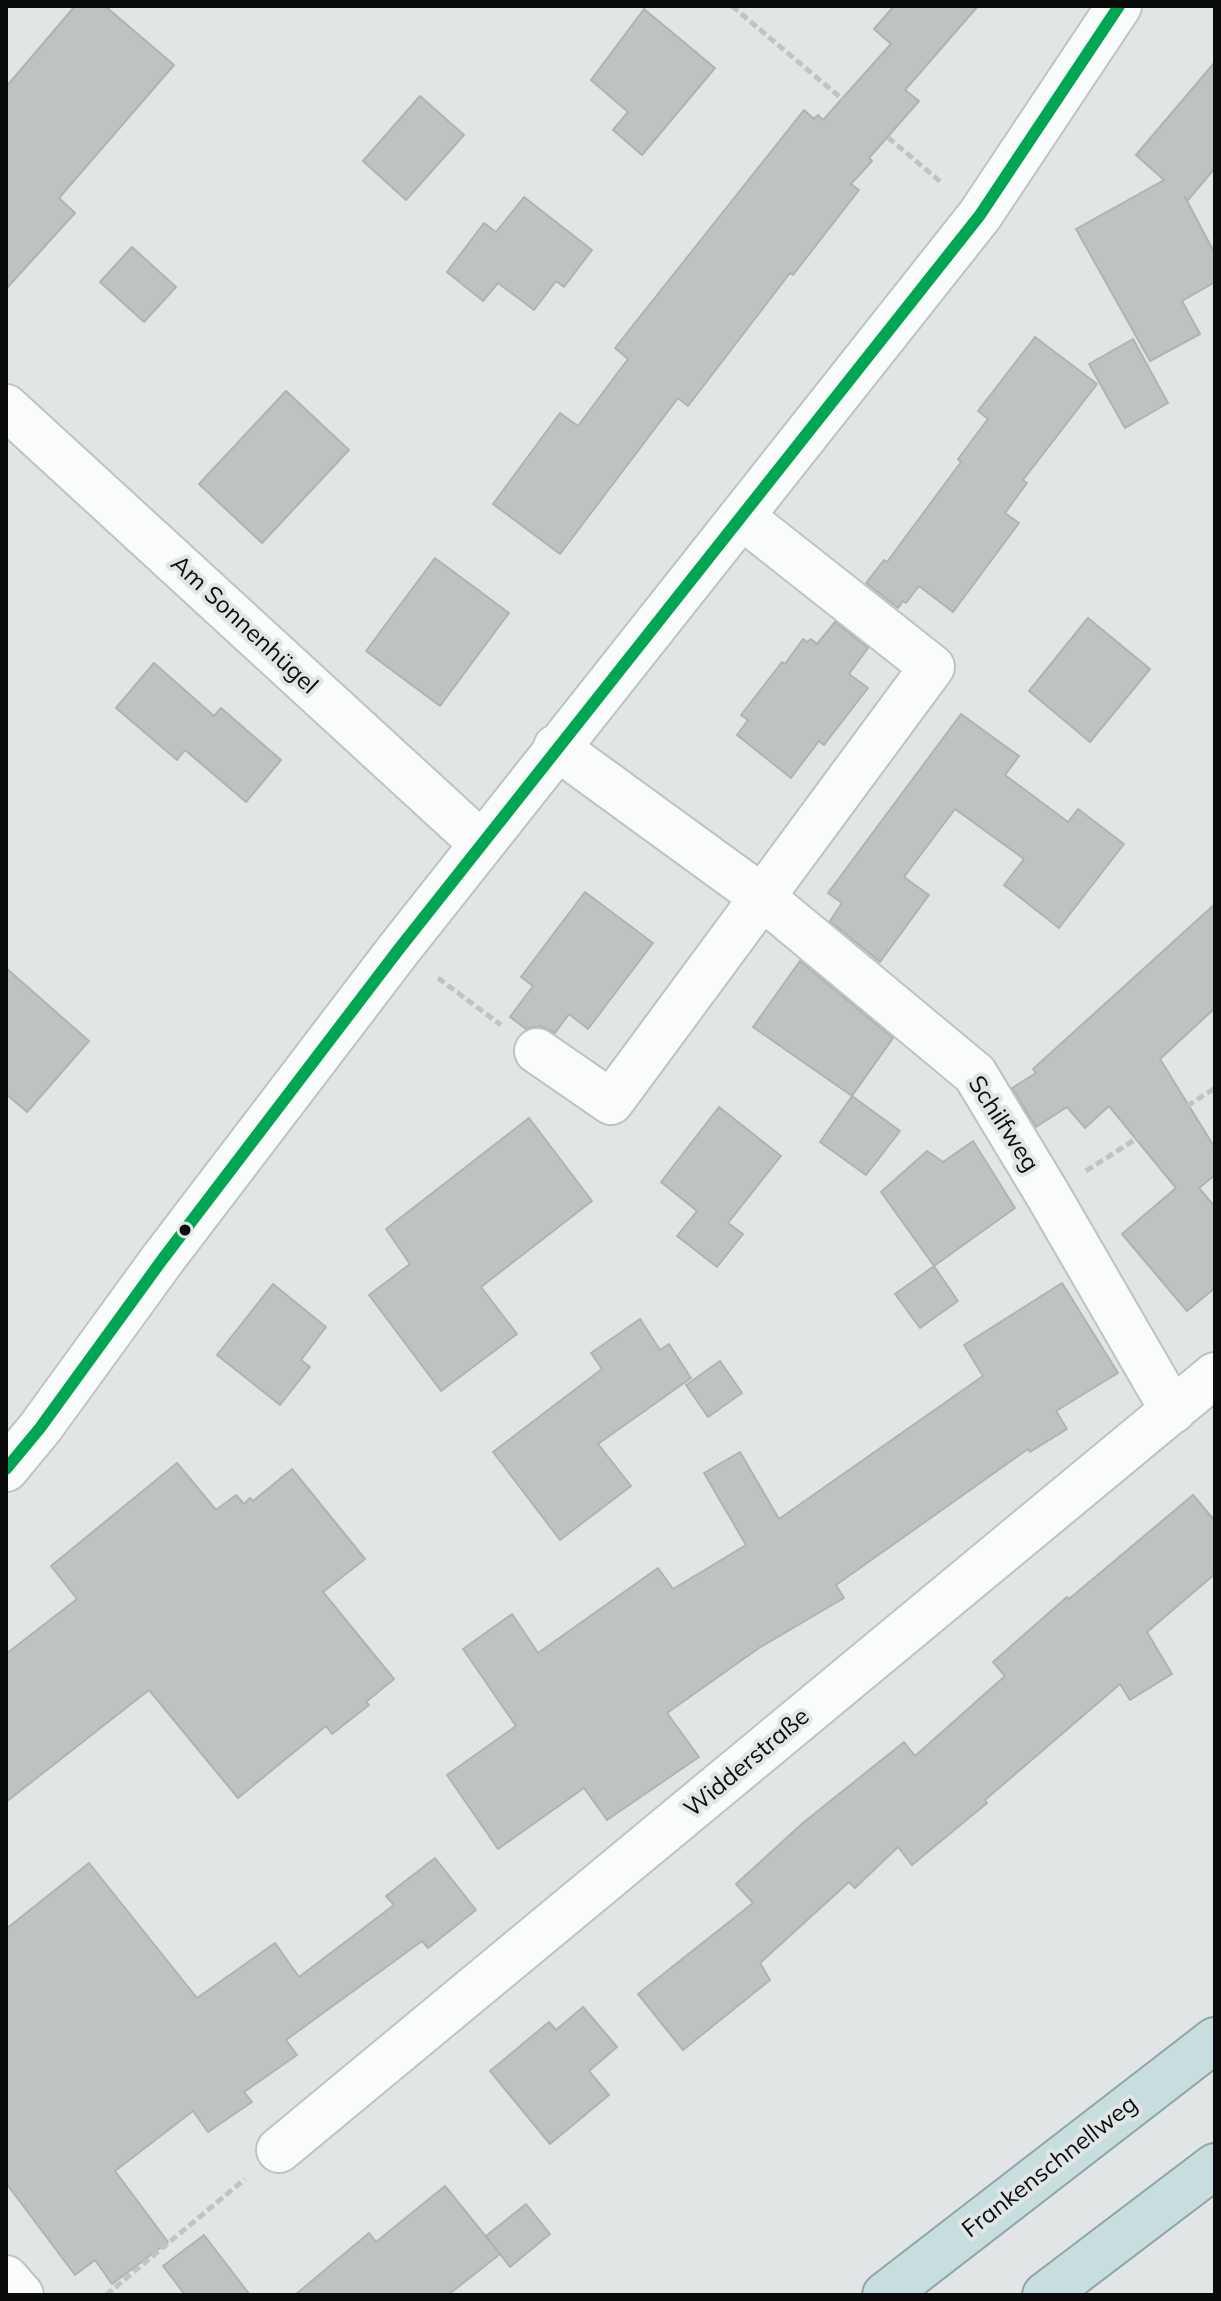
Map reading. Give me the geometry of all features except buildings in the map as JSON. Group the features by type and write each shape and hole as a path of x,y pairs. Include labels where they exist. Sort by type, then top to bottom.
{"highway":[{"name":"Frankenschnellweg","path":"885,2295 1215,2040"},
{"path":"1045,2295 1215,2166"}],"street":[{"path":"6,1469 481,843 980,215 1119,6"},
{"name":"Am Sonnenhügel","path":"6,407 481,843"},
{"path":"537,1051 611,1102 932,667 742,517"},
{"name":"Schilfweg","path":"556,747 762,897 975,1074 1173,1411"},
{"name":"Widderstraße","path":"279,2150 1215,1375"},
{"path":"6,2278 21,2295"}],"path":[{"path":"732,6 980,215"},
{"path":"399,949 537,1051"},
{"path":"1048,1195 1215,1088"},
{"path":"106,2295 279,2150"}],"transit line":[{"path":"6,1469 40,1428 162,1260 399,949 980,215 1119,6"}]}
